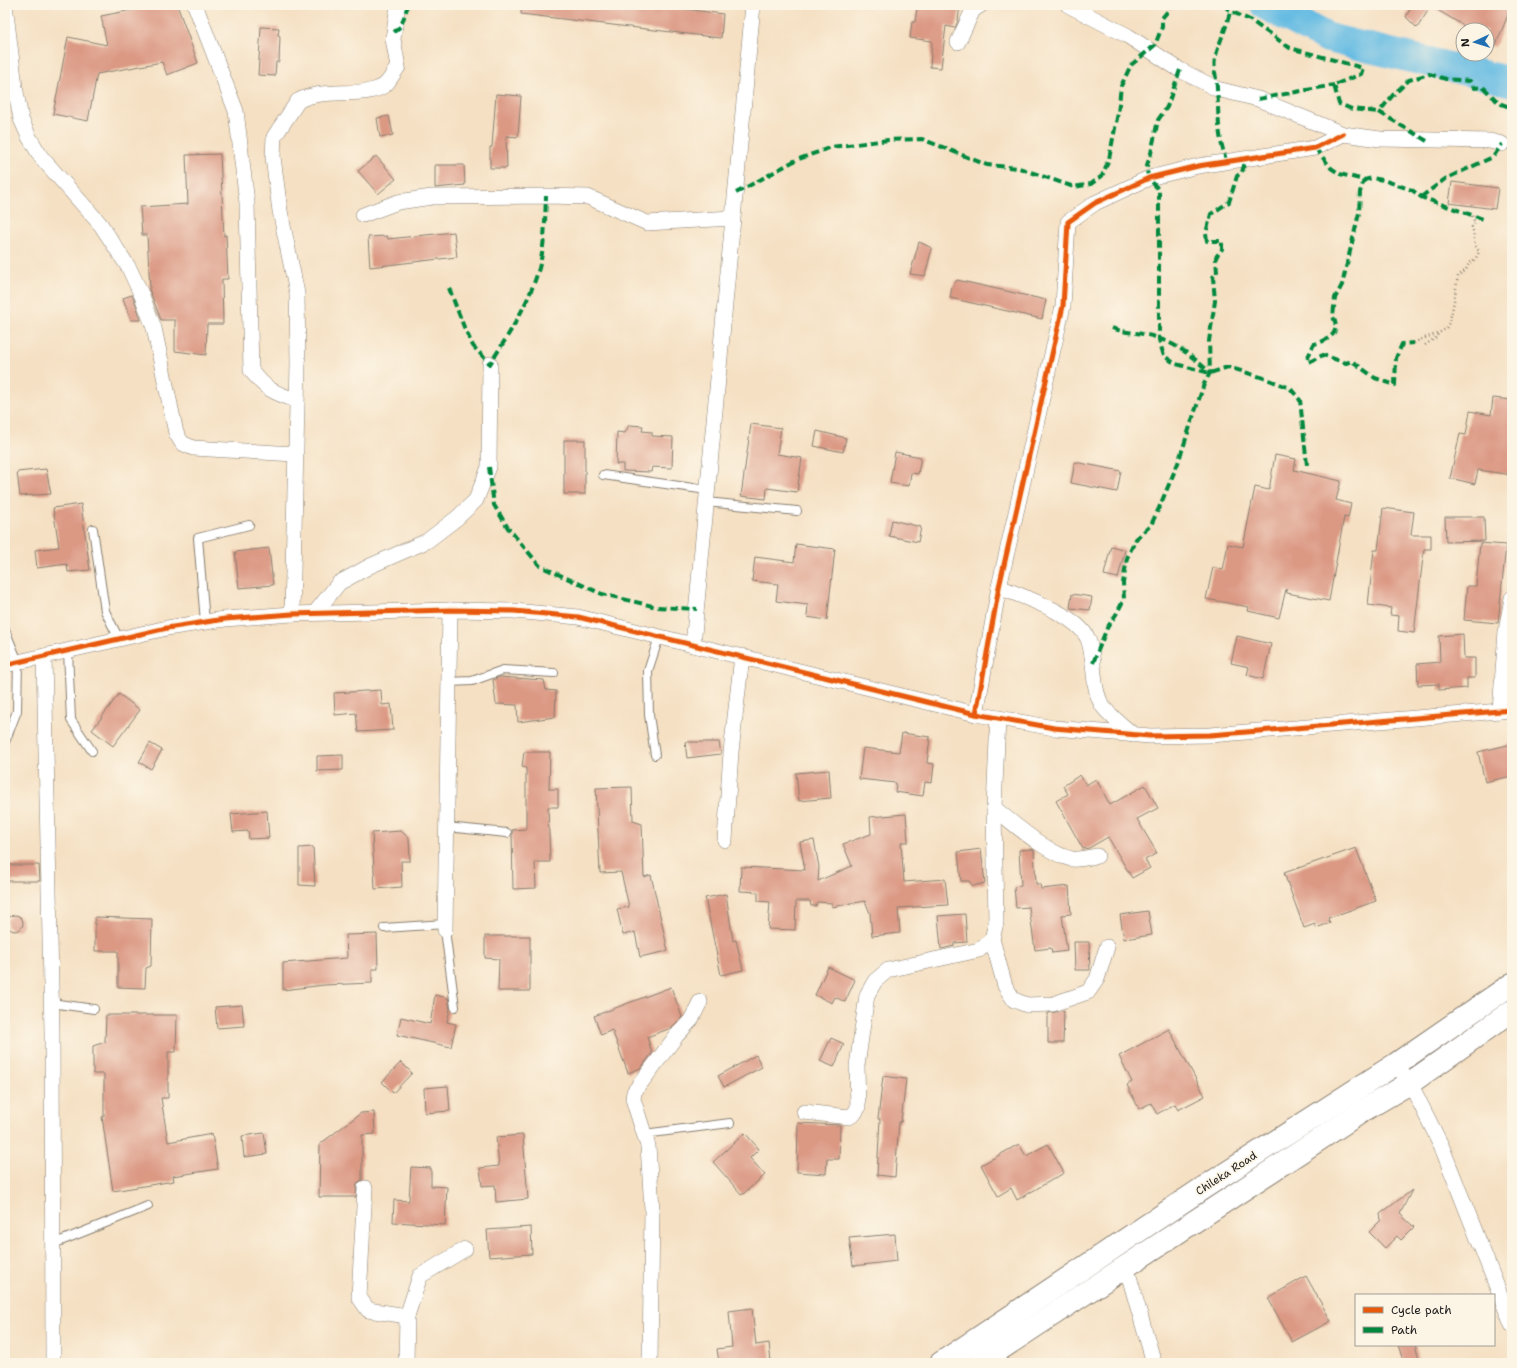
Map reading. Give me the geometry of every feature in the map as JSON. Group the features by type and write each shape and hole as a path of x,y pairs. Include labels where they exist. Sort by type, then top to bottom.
{"highway":[{"name":"Chileka Road","path":"941,1363 1200,1190 1396,1064 1512,984"},
{"name":"Chileka Road","path":"979,1363 1364,1110 1410,1083 1512,1011"}],"street":[{"path":"6,5 15,87 21,119 29,137 41,157 101,225 129,268 142,296 154,328 176,433 182,443 193,448 294,454"},
{"path":"195,5 236,111 247,203 251,370 260,383 272,392 296,400"},
{"path":"292,614 297,293 275,183 273,157 274,137 298,101 302,99 324,92 364,93 386,84 398,67 393,38 398,5"},
{"path":"693,645 732,218 736,193 745,76 753,5"},
{"path":"958,42 974,10 981,5"},
{"path":"1068,5 1128,36 1180,70 1217,89 1258,99 1343,134 1380,139 1490,141 1502,144"},
{"path":"976,714 999,587 1063,306 1068,222 1095,203 1149,178 1198,166 1316,148 1343,134"},
{"path":"363,215 398,202 432,197 546,196 588,197 647,223 732,218"},
{"path":"315,613 339,583 370,566 427,541 457,518 476,500 488,467 490,364"},
{"path":"999,587 1064,616 1079,628 1087,639 1097,692 1102,706 1133,735"},
{"path":"11,664 167,628 206,622 315,613 450,610 514,611 578,617 976,714 1054,728 1133,735 1218,735 1506,711 1506,631 1512,598"},
{"path":"445,927 450,610"},
{"path":"44,656 51,1003 53,1363"},
{"path":"725,840 731,752 742,656"},
{"path":"998,718 994,808 996,923 992,939 1005,986 1014,1000 1027,1005 1053,1004 1088,992 1097,979 1107,947"},
{"path":"994,808 1020,830 1060,855 1073,859 1097,856"},
{"path":"804,1112 849,1117 854,1114 858,1108 857,1066 867,995 875,981 888,970 979,950 992,939"},
{"path":"650,1363 652,1209 648,1146 632,1099 634,1092 677,1035 691,1020 700,1002"},
{"path":"1396,1064 1410,1083 1442,1145 1512,1325"},
{"path":"365,1188 359,1297 368,1310 406,1316"},
{"path":"406,1363 406,1316 420,1276 465,1248"},
{"path":"1126,1266 1154,1363"}],"lane":[{"path":"603,475 706,496 797,511"},
{"path":"206,622 198,538 249,525"},
{"path":"93,529 105,611 119,639"},
{"path":"5,630 11,664 16,711 5,742"},
{"path":"655,755 650,715 648,671 659,637"},
{"path":"68,651 71,720 92,751"},
{"path":"448,682 472,681 503,670 554,673"},
{"path":"446,827 507,833"},
{"path":"384,928 445,927 455,1007"},
{"path":"51,1003 94,1009"},
{"path":"644,1134 730,1123"},
{"path":"53,1244 148,1206"}],"path":[{"path":"1414,343 1428,335 1438,333 1447,328 1450,322 1450,312 1454,302 1458,276 1466,270 1469,263 1473,262 1479,251 1475,247 1474,242 1472,227 1475,223 1472,215"},
{"path":"1425,345 1437,337 1438,333"}],"building":[{"path":"141,5 177,5 198,63 167,75 162,62 97,74 88,121 53,114 68,37 107,45 101,16 142,8"},
{"path":"521,5 654,5 723,14 721,38 521,14"},
{"path":"923,5 960,5 958,21 955,28 946,26 941,68 930,67 932,41 910,38 912,22 915,22 917,8 923,8"},
{"path":"1412,5 1512,5 1495,47 1495,22 1457,22 1431,6 1417,28 1406,17"},
{"path":"261,27 279,28 279,62 276,62 275,76 258,75"},
{"path":"496,94 521,96 518,137 506,136 507,168 490,168 490,147 492,147"},
{"path":"389,116 393,135 380,137 377,118"},
{"path":"220,154 224,236 226,235 228,279 222,279 223,324 207,324 206,355 175,351 175,320 161,320 149,289 147,235 142,235 140,207 188,204 186,155"},
{"path":"376,156 396,179 378,194 358,171"},
{"path":"435,165 464,165 465,185 435,188"},
{"path":"1452,182 1498,188 1495,209 1449,203"},
{"path":"454,232 457,257 370,267 368,237 387,236 388,239"},
{"path":"919,242 932,248 925,276 910,274"},
{"path":"957,280 1046,300 1042,319 950,298 952,287"},
{"path":"132,295 141,320 131,320 123,298"},
{"path":"1493,398 1512,400 1512,475 1478,470 1475,484 1450,478 1460,434 1466,435 1470,411 1491,415"},
{"path":"751,424 781,428 777,454 802,458 797,492 767,488 766,499 741,496"},
{"path":"629,425 643,426 642,431 652,432 652,436 673,437 672,468 652,467 651,472 623,471 623,464 616,464 617,432 625,433"},
{"path":"817,431 846,438 843,452 814,446"},
{"path":"564,440 585,440 585,494 564,494"},
{"path":"895,452 921,457 918,474 911,473 909,486 890,483"},
{"path":"1275,455 1296,459 1294,470 1341,481 1336,500 1351,504 1348,518 1344,517 1329,601 1287,593 1286,589 1279,618 1248,611 1249,607 1206,599 1213,567 1223,570 1228,544 1243,547 1255,487 1269,490"},
{"path":"1075,462 1121,471 1117,492 1071,483"},
{"path":"46,469 51,494 20,496 17,472"},
{"path":"81,504 90,570 68,572 67,564 37,568 35,550 59,547 53,508"},
{"path":"1383,508 1414,512 1411,535 1431,535 1431,549 1424,549 1414,633 1398,631 1399,616 1390,615 1391,608 1368,605 1374,550 1378,550"},
{"path":"1445,517 1484,517 1485,541 1446,542"},
{"path":"892,520 921,527 918,542 889,536"},
{"path":"1480,543 1506,545 1498,623 1464,620 1467,586 1476,586"},
{"path":"796,544 835,549 827,620 807,617 808,605 776,601 778,584 752,581 755,557 794,562"},
{"path":"1111,546 1125,550 1118,578 1104,575"},
{"path":"269,548 273,585 239,588 235,552"},
{"path":"1072,594 1092,597 1090,610 1070,608"},
{"path":"1463,634 1464,658 1475,658 1475,678 1467,678 1467,688 1439,690 1439,684 1418,685 1417,664 1440,662 1439,636"},
{"path":"1237,636 1271,644 1263,679 1247,675 1249,667 1231,663"},
{"path":"499,677 544,680 546,690 556,691 555,717 518,722 517,705 496,704 493,680"},
{"path":"381,690 382,705 391,704 393,730 358,732 356,713 335,715 334,693"},
{"path":"119,694 140,710 113,746 92,730"},
{"path":"902,733 930,737 927,763 934,764 932,783 925,782 923,796 895,792 896,783 859,779 863,748 899,752"},
{"path":"685,742 719,742 721,754 687,758"},
{"path":"150,743 162,750 151,769 139,762"},
{"path":"1512,744 1512,776 1485,782 1478,752"},
{"path":"524,752 550,752 549,789 558,789 558,807 548,807 550,862 535,862 536,888 513,889 512,830 526,829 526,768 522,767"},
{"path":"343,755 343,770 317,771 317,756"},
{"path":"829,770 831,798 799,801 796,773"},
{"path":"1080,775 1086,785 1096,779 1110,805 1145,785 1158,808 1137,819 1157,853 1145,860 1150,868 1132,878 1108,837 1089,848 1083,849 1056,801 1068,794 1063,786"},
{"path":"632,787 633,821 642,824 644,877 651,875 668,951 640,957 635,932 623,935 617,909 629,907 621,872 600,873 596,788"},
{"path":"267,811 269,838 249,839 248,831 233,832 231,814"},
{"path":"906,814 908,842 901,842 904,882 945,879 948,905 898,908 900,933 872,936 870,913 865,901 832,907 832,903 817,902 816,906 811,906 810,901 796,901 795,930 768,929 770,902 758,901 758,892 740,891 741,867 805,870 800,842 814,840 819,867 818,881 852,866 843,844 871,834 870,817"},
{"path":"401,831 409,838 410,861 401,861 402,887 375,889 372,833"},
{"path":"313,847 315,886 299,885 299,848"},
{"path":"1356,848 1376,901 1328,918 1330,923 1316,928 1315,924 1304,928 1284,873"},
{"path":"981,849 985,883 973,886 969,881 961,881 958,852"},
{"path":"1019,850 1034,850 1036,884 1040,884 1041,889 1069,886 1071,914 1062,915 1067,951 1052,953 1051,948 1035,950 1029,907 1016,908 1014,887 1021,886"},
{"path":"5,865 39,865 40,881 5,881"},
{"path":"726,894 733,941 736,940 743,970 721,975 705,898"},
{"path":"1148,911 1152,935 1124,939 1120,915"},
{"path":"965,914 967,942 954,943 954,946 941,949 938,916"},
{"path":"15,915 21,917 23,923 21,929 15,931 9,929 7,923 9,917"},
{"path":"95,917 152,919 151,966 146,968 145,988 118,987 118,951 95,951"},
{"path":"377,934 378,969 372,969 372,983 324,985 283,990 283,963 347,958 346,935"},
{"path":"485,936 530,936 530,991 498,991 499,959 485,958"},
{"path":"1074,942 1089,942 1090,970 1075,970"},
{"path":"828,967 855,980 845,1002 835,997 832,1003 815,995"},
{"path":"671,987 682,1017 671,1028 647,1037 652,1053 641,1068 628,1073 612,1030 601,1035 594,1016"},
{"path":"435,995 448,998 450,1009 447,1022 456,1024 451,1047 397,1035 401,1017 430,1024"},
{"path":"242,1005 244,1026 217,1028 215,1007"},
{"path":"1064,1011 1063,1043 1048,1043 1048,1013"},
{"path":"106,1015 177,1015 176,1052 168,1052 168,1098 161,1098 168,1142 212,1134 218,1169 173,1176 174,1181 113,1191 102,1117 104,1116 104,1074 93,1074 93,1046 105,1042"},
{"path":"1169,1029 1205,1096 1178,1110 1175,1104 1157,1114 1151,1103 1139,1109 1127,1085 1132,1082 1119,1056"},
{"path":"831,1038 844,1044 834,1067 820,1061"},
{"path":"756,1055 762,1067 724,1087 718,1076"},
{"path":"401,1062 412,1073 393,1093 382,1082"},
{"path":"883,1076 906,1079 901,1122 899,1122 895,1177 877,1175 880,1119 878,1119"},
{"path":"448,1086 450,1111 425,1113 424,1088"},
{"path":"374,1112 375,1134 362,1135 362,1180 357,1183 356,1197 319,1197 320,1144 361,1113"},
{"path":"798,1123 840,1125 839,1159 827,1159 826,1174 797,1172"},
{"path":"264,1133 267,1154 244,1157 242,1136"},
{"path":"745,1133 759,1149 750,1158 765,1175 742,1195 713,1162"},
{"path":"523,1135 528,1199 496,1202 495,1185 482,1186 480,1168 499,1166 496,1137"},
{"path":"1019,1144 1026,1156 1048,1144 1064,1173 1017,1200 1011,1188 998,1196 981,1165"},
{"path":"411,1167 431,1168 431,1186 447,1187 445,1225 393,1222 394,1200 409,1201"},
{"path":"1412,1190 1400,1214 1414,1227 1401,1240 1397,1236 1385,1248 1369,1232 1381,1220 1380,1214"},
{"path":"531,1227 532,1254 489,1257 487,1230"},
{"path":"895,1234 897,1261 853,1266 849,1238"},
{"path":"1306,1276 1331,1321 1292,1342 1268,1298"},
{"path":"752,1308 756,1345 769,1343 771,1363 719,1363 717,1349 732,1347 729,1311"},
{"path":"1398,1346 1415,1346 1420,1363 1404,1363"}],"waterway":[{"path":"1265,5 1328,38 1512,82"}],"marked path":[{"path":"394,32 401,26 408,5"},
{"path":"1071,6 1075,5"},
{"path":"736,193 796,160 832,147 888,140 922,139 987,165 1019,168 1074,187 1091,184 1102,176 1109,159 1118,113 1121,86 1131,65 1155,45 1162,27 1162,18 1173,5"},
{"path":"1224,5 1230,11 1250,20 1290,48 1363,68 1361,74 1334,85 1339,104 1352,109 1379,112"},
{"path":"1227,162 1220,135 1217,85 1214,64 1230,11"},
{"path":"1180,70 1167,107 1158,120 1147,167 1150,179 1159,190 1159,340 1164,356 1176,364 1210,373 1228,367 1290,388 1300,400 1307,465"},
{"path":"1427,141 1379,112 1393,95 1409,80 1429,74 1446,79 1470,81 1474,88 1483,87 1499,103 1512,108"},
{"path":"1258,99 1334,85"},
{"path":"1421,197 1445,179 1493,157 1502,144"},
{"path":"1315,148 1331,168 1340,174 1364,180 1372,178 1383,180 1412,190 1421,197 1486,220"},
{"path":"1093,663 1107,628 1124,599 1123,583 1127,558 1136,539 1151,525 1159,508 1178,463 1204,384 1210,373 1209,341 1215,301 1213,277 1217,273 1216,257 1222,249 1222,241 1207,241 1206,233 1211,214 1229,202 1237,176 1242,172 1246,159"},
{"path":"1307,359 1314,344 1324,341 1332,335 1336,328 1333,317 1335,298 1342,285 1359,213 1360,192 1364,180"},
{"path":"449,288 473,346 490,364 518,318 535,281 542,250 546,196"},
{"path":"1112,328 1150,335 1171,343 1191,356 1210,373"},
{"path":"1309,362 1323,355 1346,363 1352,361 1375,378 1395,385 1396,358 1402,344 1414,343"},
{"path":"489,467 494,505 508,528 540,566 602,594 657,607 697,609"}],"cycle path":[{"path":"976,714 999,587 1063,306 1068,222 1095,203 1149,178 1198,166 1315,148 1343,134"},
{"path":"5,665 167,628 225,619 292,614 450,610 514,611 578,617 976,714 1054,728 1150,736 1210,735 1512,710"}]}
